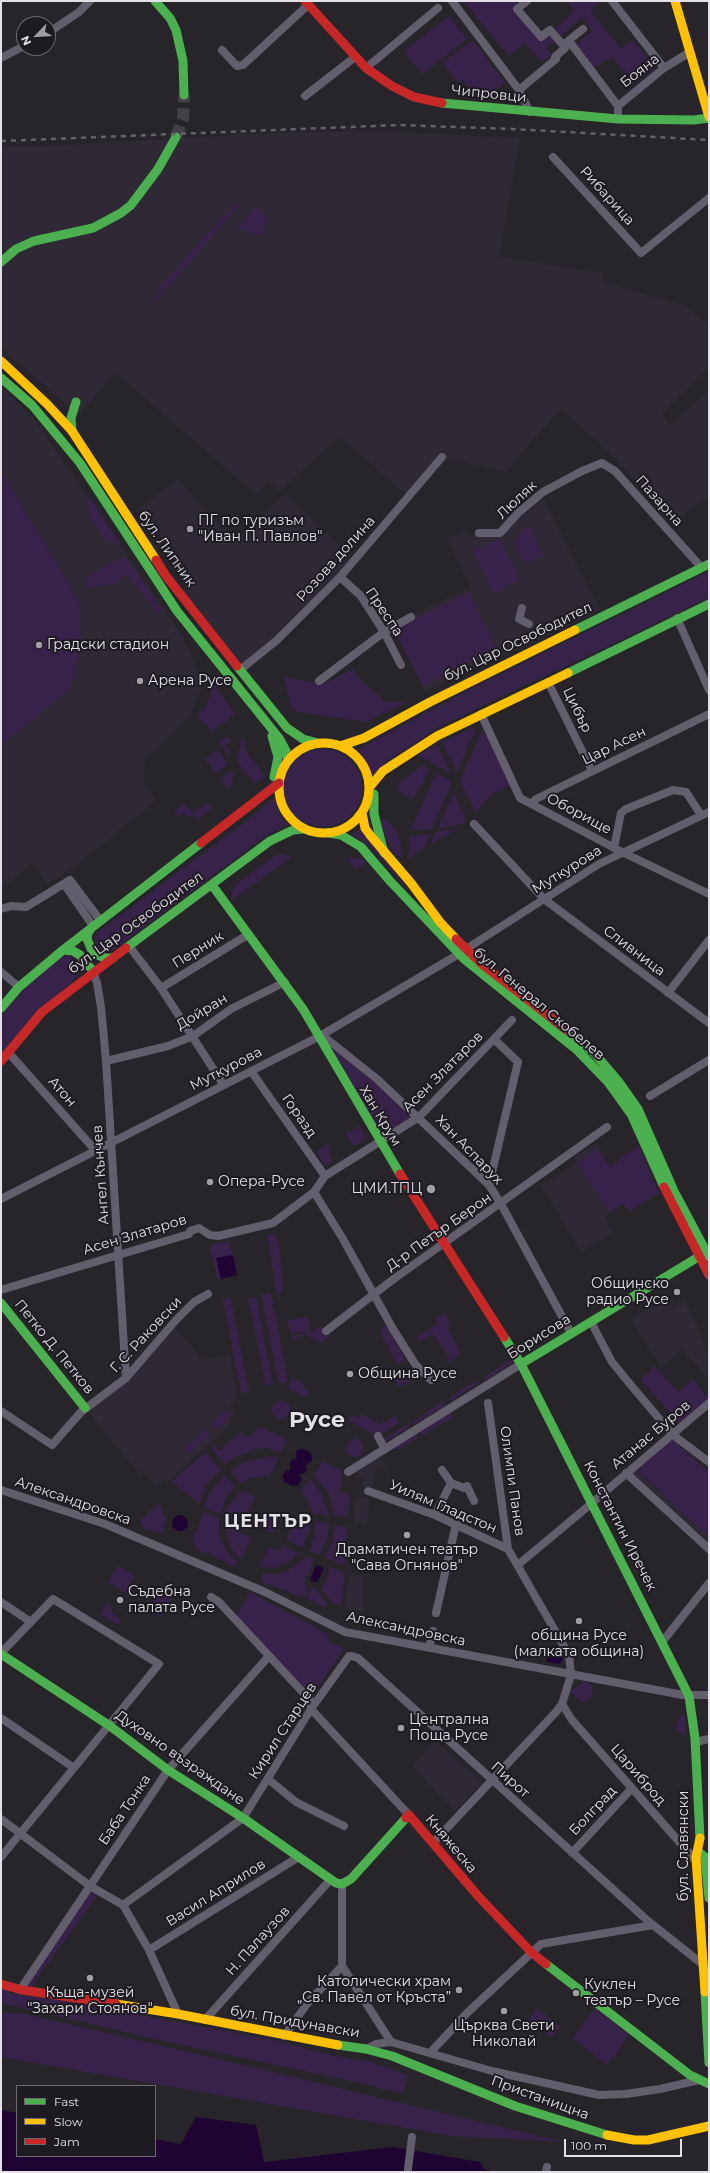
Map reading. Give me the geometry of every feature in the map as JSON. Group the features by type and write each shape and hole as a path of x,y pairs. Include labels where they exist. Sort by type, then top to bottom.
{"main road":[{"path":"155,1 170,18 176,30 183,61 184,95"},
{"path":"675,1 709,118"},
{"name":"Чипровци","path":"306,3 354,57 366,68 392,86 434,102 618,119 694,120 709,118"},
{"path":"1,262 16,249 34,241 93,228 121,213 131,205 158,169 176,137"},
{"name":"бул. Липник","path":"1,361 47,404 72,431 166,576 287,728 302,739 318,743"},
{"name":"бул. Липник","path":"1,378 32,405 80,463 177,611 283,744 288,761"},
{"path":"47,404 61,405 76,402 71,418 72,431"},
{"name":"бул. Цар Освободител","path":"340,746 364,738 430,702 705,565"},
{"name":"бул. Цар Освободител","path":"369,788 377,776 437,736 677,618 709,604"},
{"path":"267,725 274,741 278,757 275,776 269,792"},
{"name":"бул. Цар Освободител","path":"1,1008 19,987 96,923 269,792 279,783 288,761 296,752 318,743 340,746 351,752 361,762 367,774 369,788 368,799 362,813 350,826 329,834 316,833 303,829 293,830 270,841 113,958 93,971 42,1012 1,1061"},
{"path":"384,853 373,805 378,781 392,765"},
{"path":"279,783 282,804 287,814 303,829"},
{"name":"бул. Генерал Скобелев","path":"362,813 365,828 384,853 411,883 462,952"},
{"name":"бул. Генерал Скобелев","path":"329,834 341,835 352,840 361,847 390,881 462,952 577,1050 608,1082 631,1114 666,1195 706,1254 709,1275"},
{"name":"Хан Крум","path":"212,885 285,982 321,1037 380,1144 521,1364"},
{"path":"96,923 88,933 87,939 93,953 105,958 113,958"},
{"path":"63,950 73,951 80,955 93,971"},
{"name":"Борисова","path":"521,1364 706,1254"},
{"name":"Петко Д. Петков","path":"1,1303 85,1408"},
{"name":"Константин Иречек","path":"521,1364 663,1641 690,1699"},
{"name":"Духовно възраждане","path":"1,1654 110,1726 168,1770 243,1818 297,1858 330,1880 342,1884"},
{"name":"бул. Славянски","path":"690,1699 695,1742 701,1830 696,1859 701,1964 709,2062"},
{"path":"342,1884 351,1879 408,1815"},
{"name":"Княжеска","path":"408,1815 478,1896 532,1953 690,2075 709,2084"},
{"name":"бул. Славянски","path":"696,1859 700,1853 706,1857 709,1898"},
{"name":"бул. Придунавски","path":"1,1984 20,1990 178,2014 284,2036 366,2049"},
{"name":"Пристанищна","path":"366,2049 392,2056 515,2106 600,2134 634,2140 648,2140 709,2126"},
{"path":"690,2075 702,2072 709,2062"}],"street":[{"path":"56,28 79,12 90,1"},
{"path":"452,1 519,90 530,112"},
{"path":"527,1 517,9 541,37 550,30 566,43 618,106"},
{"path":"612,1 664,68"},
{"path":"222,50 237,66 243,65 306,3"},
{"path":"366,68 438,8"},
{"path":"519,90 556,59 555,57 565,48 566,43 583,29"},
{"path":"1,58 16,50"},
{"name":"Бояна","path":"618,119 618,106 664,68 690,52"},
{"path":"305,96 354,57"},
{"name":"Рибарица","path":"553,157 641,253 709,198"},
{"name":"Розова долина","path":"240,670 276,641 340,578 442,457"},
{"name":"Пазарна","path":"592,466 602,463 615,471 705,565"},
{"name":"Люляк","path":"478,533 500,533 518,513 542,492 592,466"},
{"name":"Преспа","path":"340,578 361,596 384,632 401,665"},
{"path":"522,608 519,619 530,624"},
{"path":"319,681 384,632 411,617"},
{"path":"677,618 709,690"},
{"name":"Цибър","path":"548,682 592,771"},
{"name":"Оборище","path":"481,714 520,798 614,848 709,894"},
{"name":"Цар Асен","path":"531,804 536,799 709,714"},
{"path":"614,848 621,813 626,809 673,790 686,792 705,813"},
{"name":"Муткурова","path":"1,1199 224,1084 321,1037 462,952 544,899 622,852 705,813"},
{"name":"Сливница","path":"474,824 544,899 709,1023"},
{"path":"1,909 11,906 26,907 67,882 96,923"},
{"name":"Перник","path":"161,988 249,934"},
{"path":"668,993 709,940"},
{"path":"129,946 161,988 224,1084"},
{"name":"Ангел Кънчев","path":"93,971 97,983 101,1007 106,1061 126,1378"},
{"path":"1,972 19,987"},
{"name":"Дойран","path":"106,1061 168,1046 193,1036 231,1009 285,982"},
{"name":"Асен Златаров","path":"1,1290 119,1253 189,1234 190,1231 199,1228 210,1235 218,1236 273,1223 314,1192 325,1176 380,1144 419,1117 512,1020"},
{"name":"Хан Аспарух","path":"321,1037 333,1043 377,1079 419,1117 489,1186 501,1204 571,1334"},
{"path":"489,1186 518,1062 494,1039"},
{"name":"Атон","path":"8,1052 95,1150"},
{"path":"650,1096 709,1060"},
{"name":"Горазд","path":"251,1071 325,1176"},
{"name":"Д-р Петър Берон","path":"326,1331 374,1294 607,1127"},
{"path":"314,1192 416,1364 430,1380"},
{"name":"Г. С. Раковски","path":"1,1411 52,1445 85,1408 126,1378 194,1302 208,1294"},
{"path":"591,1322 612,1362 673,1434 709,1462"},
{"name":"Борисова","path":"348,1472 384,1448 521,1364"},
{"name":"Олимпи Панов","path":"488,1403 508,1548 519,1564 564,1644 569,1655 571,1675"},
{"name":"Атанас Буров","path":"519,1564 709,1404"},
{"path":"378,1436 384,1448"},
{"path":"442,1470 451,1484 464,1488 467,1486 474,1501"},
{"path":"626,1473 709,1549"},
{"path":"436,1515 451,1484"},
{"name":"Александровска","path":"1,1490 105,1524 265,1592 345,1632 690,1699 709,1695"},
{"name":"Уилям Гладстон","path":"368,1491 436,1515 508,1548"},
{"path":"436,1613 456,1524"},
{"path":"663,1641 709,1583"},
{"name":"Княжеска","path":"211,1597 219,1602 267,1659 310,1700 311,1709 408,1815"},
{"path":"1,1654 53,1599 159,1664 110,1726 1,1857"},
{"path":"1,1602 31,1622"},
{"path":"429,1648 433,1632"},
{"name":"Кирил Старцев","path":"123,1905 243,1818 311,1709 349,1656"},
{"name":"Пирот","path":"349,1656 358,1658 492,1782 653,1926 701,1964"},
{"name":"Баба Тонка","path":"20,1990 168,1770 267,1659"},
{"path":"432,1843 492,1782 562,1704 571,1675"},
{"name":"Цариброд","path":"562,1704 572,1720 696,1859"},
{"path":"1,1718 74,1768"},
{"path":"695,1742 709,1739"},
{"path":"268,1779 296,1802 344,1826"},
{"name":"Болград","path":"572,1853 632,1788"},
{"path":"1,1819 90,1886 123,1905 149,1950 178,2014"},
{"name":"Васил Априлов","path":"149,1950 297,1858"},
{"name":"Н. Палаузов","path":"204,2020 330,1880"},
{"path":"342,1884 342,1966 391,2042"},
{"path":"430,2053 467,2013 541,1944 653,1926"},
{"path":"284,2036 307,2004 342,1966"},
{"name":"бул. Придунавски","path":"366,2049 376,2044 391,2042 492,2071 599,2095 626,2094 660,2089 699,2080"},
{"path":"408,2169 412,2137"}],"shaded area":[{"path":"463,1 514,1 544,38 549,33 555,40 546,47 552,54 542,62 525,43 509,56"},
{"path":"566,1 601,1 590,11 621,48 633,40 655,68 633,84 612,57 594,68 577,44 592,30 582,17 561,36 555,29 573,12 573,9"},
{"path":"449,16 467,39 422,74 404,51"},
{"path":"473,40 505,83 480,102 463,79 458,83 443,62"},
{"path":"370,131 520,138 499,257 604,273 603,281 687,307 709,325 709,368 662,413 670,424 709,390 709,497 673,523 611,454 560,409 506,472 442,457 409,497 340,437 280,491 268,482 257,495 115,373 78,415 1,348 1,146 49,146 267,133"},
{"path":"237,203 239,206 154,303 152,301 163,288 157,290 225,214"},
{"path":"256,207 268,218 262,236 237,228"},
{"path":"1,385 35,420 185,640 203,683 191,715 156,750 145,757 144,782 157,800 73,868 48,884 32,864 1,890 1,744 79,600 1,471"},
{"name":"Градски стадион","path":"1,471 79,600 81,651 70,689 1,745"},
{"path":"177,479 235,541 285,493 354,560 238,674 178,593 192,580 166,547 151,521 148,522 139,508"},
{"path":"89,496 122,546 106,540 100,534 89,514 87,503"},
{"path":"542,496 600,610 509,654 495,657 425,692 392,625 471,587 447,539 463,532 476,536 504,536 519,513"},
{"path":"530,526 544,556 524,563 514,542 523,530"},
{"path":"500,539 520,579 494,594 473,551"},
{"path":"127,558 163,611 158,614 127,574 111,585 86,588 85,580 88,576 118,559"},
{"path":"709,571 709,598 442,725 386,762 372,777 364,761 354,752 470,689"},
{"path":"469,592 497,649 423,686 394,629"},
{"path":"352,669 364,683 386,702 408,702 366,722 298,712 291,708 284,677 321,684"},
{"path":"214,684 235,714 212,732 205,723 197,718 200,711 206,707"},
{"path":"485,724 514,784 492,794 476,813 460,781"},
{"path":"477,726 457,773 442,742"},
{"path":"227,736 232,741 226,745 231,752 228,754 219,742"},
{"path":"241,736 246,743 244,747 264,776 255,784 237,762"},
{"path":"437,744 451,774 419,755"},
{"path":"323,749 338,752 351,760 359,773 362,788 359,803 351,816 338,824 323,827 308,824 295,816 287,803 284,788 287,773 295,760 308,752"},
{"path":"217,750 228,764 216,773 205,759"},
{"path":"423,765 430,770 415,796 411,799 400,793 398,788 399,783"},
{"path":"232,770 234,773 231,786 228,789 221,779"},
{"path":"436,773 452,782 432,829 411,830"},
{"path":"454,793 464,814 466,823 437,829"},
{"path":"276,796 277,806 282,819 289,824 267,835 111,952 100,951 95,943 95,938 98,932 245,822"},
{"path":"207,802 212,808 197,820 193,814 188,817 184,813 179,817 174,811 185,803 193,813"},
{"path":"381,818 386,819 392,825 400,839 402,858 396,855 388,843 383,831"},
{"path":"362,827 409,892 371,848 351,835"},
{"path":"457,829 431,844 435,832"},
{"path":"430,834 424,848 409,859 409,836"},
{"path":"283,854 292,857 231,901 232,891 236,884 275,856"},
{"path":"347,858 363,859 367,862 356,870"},
{"path":"68,955 79,962 78,975 1,1053 1,1015 22,991 57,959"},
{"path":"320,1036 419,1117 380,1143"},
{"path":"360,1126 366,1139 356,1145 352,1145 345,1134"},
{"path":"329,1144 331,1150 329,1152 333,1162 325,1166 316,1151"},
{"path":"597,1144 604,1156 607,1157 604,1159 610,1167 627,1201 604,1217 613,1232 581,1252 541,1185 577,1163 574,1157"},
{"path":"639,1146 659,1193 630,1211 623,1204 610,1213 577,1163 597,1149 610,1167 621,1159 620,1157"},
{"path":"275,1233 279,1244 284,1292 277,1295 267,1235"},
{"path":"229,1241 233,1255 216,1258 221,1279 217,1279 210,1245"},
{"path":"233,1255 237,1275 221,1279 216,1258"},
{"path":"271,1293 288,1382 279,1384 261,1295"},
{"path":"256,1297 273,1384 266,1386 248,1298"},
{"path":"231,1298 249,1392 241,1393 223,1300"},
{"path":"665,1298 672,1307 684,1300 701,1333 701,1338 709,1355 709,1380 682,1350 661,1368 630,1319"},
{"path":"445,1313 452,1326 448,1328 461,1355 448,1362 447,1354 433,1334 419,1342 417,1337 437,1325 435,1318"},
{"path":"308,1317 310,1330 290,1334 288,1320"},
{"path":"171,1325 196,1350 199,1358 205,1359 230,1354 238,1396 230,1407 235,1413 229,1419 233,1423 167,1482 163,1479 155,1486 143,1471 139,1474 85,1408 126,1378"},
{"path":"386,1325 405,1361 397,1364 391,1353 381,1334 382,1327"},
{"path":"321,1326 330,1336 321,1343 306,1335 291,1340 291,1337 313,1331"},
{"path":"512,1359 514,1362 486,1380 484,1377"},
{"path":"654,1366 679,1392 693,1379 709,1400 680,1424 641,1380"},
{"path":"414,1368 423,1374 399,1387 393,1376"},
{"path":"292,1377 305,1384 303,1388 309,1392 306,1398 288,1389"},
{"path":"476,1381 478,1384 450,1401 448,1398"},
{"path":"281,1401 287,1404 290,1410 287,1416 281,1419 275,1416 272,1410 275,1404"},
{"path":"442,1401 445,1406 415,1424 413,1422"},
{"path":"229,1411 230,1413 227,1421 216,1430 210,1424 223,1412"},
{"path":"450,1412 453,1417 422,1436 419,1431"},
{"path":"362,1414 380,1425 394,1416 399,1423 378,1436 349,1421 352,1415 359,1419"},
{"path":"408,1424 410,1427 384,1443 382,1440"},
{"path":"261,1427 287,1440 281,1453 270,1449 260,1448 237,1456 225,1464 211,1448 214,1445 219,1451 241,1432 247,1437"},
{"path":"205,1429 211,1435 189,1453 185,1449"},
{"path":"415,1433 418,1438 402,1448 389,1450"},
{"path":"354,1438 364,1443 362,1446 364,1447 359,1457 357,1456 356,1458 346,1453 350,1440 352,1441"},
{"path":"672,1439 709,1472 709,1537 637,1470"},
{"path":"302,1448 312,1454 311,1456 313,1458 305,1467 308,1468 304,1474 302,1473 300,1475 302,1478 298,1486 295,1485 294,1487 283,1481 284,1479 282,1477 286,1470 289,1471 291,1467 289,1465 292,1459 294,1460 296,1458 297,1456 295,1454 298,1449 300,1450"},
{"path":"205,1452 221,1470 207,1484 200,1504 172,1482"},
{"path":"271,1456 278,1458 270,1476 252,1478 241,1483 230,1471 242,1463"},
{"path":"378,1456 386,1466 375,1471 373,1488 361,1486 363,1478 357,1477 357,1471"},
{"path":"323,1461 342,1471 340,1493 349,1494 348,1517 335,1516 329,1494 313,1475"},
{"path":"635,1469 709,1537 709,1549 629,1475"},
{"path":"225,1475 235,1487 226,1498 220,1514 204,1508 210,1493"},
{"path":"310,1478 322,1495 329,1516 313,1513 306,1497 301,1491"},
{"path":"241,1491 254,1497 244,1520 225,1513 229,1505"},
{"path":"355,1497 370,1499 367,1525 354,1523"},
{"path":"157,1504 162,1507 162,1513 167,1517 163,1527 165,1534 145,1529 141,1524 141,1520"},
{"path":"263,1511 279,1518 273,1533 257,1526"},
{"path":"204,1512 219,1518 219,1535 228,1553 238,1562 234,1567 206,1552 203,1553 197,1550 192,1538 198,1528"},
{"path":"180,1515 186,1517 188,1523 186,1529 180,1531 174,1529 172,1523 174,1517"},
{"path":"297,1515 309,1521 309,1531 303,1548 286,1540"},
{"path":"224,1519 242,1527 240,1533 251,1538 242,1559 236,1555 229,1544 224,1527"},
{"path":"315,1521 329,1524 327,1539 319,1555 309,1551 315,1534"},
{"path":"335,1525 347,1527 345,1565 325,1558 332,1542"},
{"path":"282,1545 299,1553 288,1563 274,1568 260,1566 269,1547 280,1551"},
{"path":"307,1556 314,1559 304,1584 309,1586 304,1598 260,1581 263,1574 279,1574 289,1570"},
{"path":"118,1565 135,1576 128,1587 132,1589 129,1595 108,1582"},
{"path":"316,1565 324,1568 317,1583 310,1580"},
{"path":"329,1566 344,1573 342,1604 333,1604 322,1590 330,1570 328,1569"},
{"path":"349,1575 364,1576 363,1611 345,1610"},
{"path":"311,1588 316,1589 327,1604 325,1608 307,1598"},
{"path":"160,1591 173,1599 161,1617 144,1607 148,1601 152,1604"},
{"path":"250,1592 327,1634 329,1642 344,1648 310,1700 234,1619"},
{"path":"107,1603 113,1607 111,1612 121,1620 118,1625 100,1614"},
{"path":"556,1645 563,1658 560,1664 546,1662"},
{"path":"585,1681 592,1685 592,1696 583,1703 570,1692"},
{"path":"681,1715 685,1715 686,1737 674,1729"},
{"path":"435,1740 482,1783 455,1811 412,1766"},
{"path":"87,1883 100,1892 28,1991 22,1990"},
{"path":"1,1986 10,1988 9,1993 24,1996 59,2000 270,2039 330,2055 367,2061 408,2075 403,2094 347,2080 172,2043 1,2003"},
{"path":"536,2008 560,2026 552,2038 528,2022"},
{"path":"595,2008 629,2034 614,2059 611,2058 607,2065 573,2038"},
{"path":"1,2013 25,2014 564,2142 452,2136 1,2057"},
{"path":"1,2110 16,2113 16,2157 156,2157 156,2139 181,2144 196,2117 256,2125 264,2162 393,2147 480,2162 484,2169 494,2172 1,2172"}],"tunnel":[{"path":"176,137 183,119 184,95"}],"railway":[{"path":"1,141 399,125 512,129 709,140"}],"traffic: fast":[{"path":"155,1 170,18 176,30 183,61 184,95"},
{"path":"442,103 618,119 694,120 709,118"},
{"path":"1,262 16,249 34,241 93,228 121,213 131,205 158,169 176,137"},
{"path":"1,378 32,405 80,463 177,611 279,738 286,751 288,761"},
{"path":"72,431 71,418 76,402"},
{"path":"575,630 709,564"},
{"path":"568,673 709,604"},
{"path":"237,666 287,728 303,739 318,743"},
{"path":"272,736 278,757 274,777"},
{"path":"374,794 374,814 384,853"},
{"path":"126,948 270,841 293,830 303,829"},
{"path":"329,833 341,835 361,847 390,881 464,959 577,1050 608,1082 631,1114 664,1187"},
{"path":"1,1008 19,987 63,950 201,843"},
{"path":"212,885 303,1009 400,1174"},
{"path":"93,926 88,933 87,939 93,953 105,958 113,958"},
{"path":"63,950 73,951 80,955 93,971"},
{"path":"567,1030 595,1054 619,1082 638,1109 674,1191 709,1257"},
{"path":"521,1364 705,1253"},
{"path":"1,1303 85,1408"},
{"path":"504,1337 521,1364 689,1696 695,1738 700,1838"},
{"path":"1,1654 110,1726 168,1770 243,1818 336,1883 342,1884 351,1879 406,1818"},
{"path":"696,1857 700,1853 705,1857 709,1898"},
{"path":"546,1964 690,2075 709,2084"},
{"path":"705,1992 709,2063"},
{"path":"338,2045 366,2049 392,2056 515,2106 607,2135"}],"traffic: slow":[{"path":"675,1 709,117"},
{"path":"1,361 47,404 72,431 156,560"},
{"path":"340,746 364,738 430,702 575,630"},
{"path":"369,788 383,771 437,736 568,673"},
{"path":"324,743 341,746 356,756 366,771 369,788 366,805 356,820 341,830 324,833 307,830 292,820 282,805 279,788 282,771 292,756 307,746 324,743"},
{"path":"362,813 365,828 370,835 411,883 440,922 456,939"},
{"path":"700,1838 696,1857 705,1992"},
{"path":"116,2004 178,2014 338,2045"},
{"path":"607,2135 634,2140 648,2140 709,2126"}],"traffic: jam":[{"path":"305,1 366,68 392,86 414,97 442,103"},
{"path":"156,560 166,576 237,666"},
{"path":"201,843 279,783"},
{"path":"456,939 483,965 567,1030"},
{"path":"1,1061 42,1012 126,948"},
{"path":"400,1174 504,1337"},
{"path":"664,1187 709,1275"},
{"path":"406,1818 409,1815 478,1896 532,1953 546,1964"},
{"path":"1,1984 22,1990 116,2004"}],"place":[{"name":"ПГ по туризъм \"Иван П. Павлов\"","path":"190,529"},
{"name":"Градски стадион","path":"39,645"},
{"name":"Арена Русе","path":"140,681"},
{"name":"Опера-Русе","path":"210,1182"},
{"name":"ЦМИ.ТПЦ","path":"431,1189"},
{"name":"Общинско радио Русе","path":"677,1292"},
{"name":"Община Русе","path":"350,1374"},
{"name":"Драматичен театър \"Сава Огнянов\"","path":"407,1535"},
{"name":"Съдебна палата Русе","path":"120,1600"},
{"name":"община Русе (малката община)","path":"579,1621"},
{"name":"Централна Поща Русе","path":"401,1728"},
{"name":"Къща-музей \"Захари Стоянов\"","path":"90,1978"},
{"name":"Католически храм „Св. Павел от Кръста”","path":"459,1990"},
{"name":"Куклен театър – Русе","path":"576,1993"},
{"name":"Църква Свети Николай","path":"504,2011"}],"district":[{"name":"Русе","path":"317,1421"},
{"name":"ЦЕНТЪР","path":"268,1522"}]}
